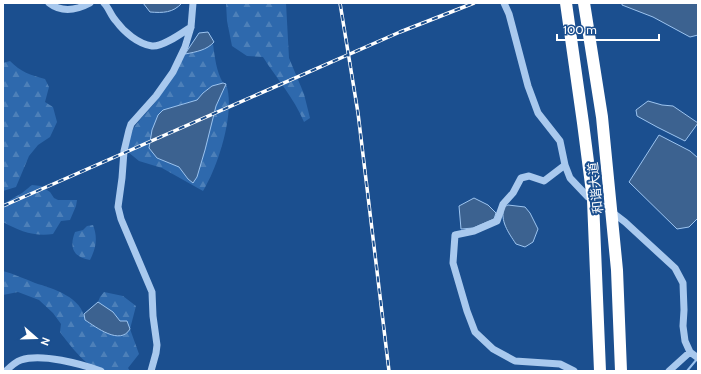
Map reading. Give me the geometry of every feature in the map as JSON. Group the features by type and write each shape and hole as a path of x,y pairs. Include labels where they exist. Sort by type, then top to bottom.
{"highway":[{"name":"和谐大道","path":"566,3 593,200 600,371"},
{"name":"和谐大道","path":"584,3 602,117 618,270 621,371"}],"street":[{"path":"49,3 56,8 64,10 81,7 90,3"},
{"path":"104,3 123,30 139,42 152,46 169,40 191,27"},
{"path":"151,371 157,344 153,316 152,292 121,219 118,207 124,151 131,124 156,96 173,72 185,47 191,27 193,3"},
{"path":"504,3 509,14 528,86 538,112 560,141 565,165 570,178 588,197 608,209 625,222 675,268 683,283 682,326 685,341 690,352 698,358"},
{"path":"565,165 544,181 529,176 521,178 513,194 503,204 497,221 474,231 455,235 453,263 467,311 476,332 493,349 515,361 560,364 574,371"},
{"path":"669,371 690,352"},
{"path":"6,371 21,360 44,358 58,359 101,371"}],"green space":[{"path":"226,3 286,3 289,58 304,94 310,118 304,122 290,97 263,57 247,56 232,46 227,21"},
{"path":"213,44 217,69 223,83 212,86 197,100 163,110 157,158 179,167 188,179 197,177 216,106 226,84 229,109 224,139 220,154 209,181 203,191 162,168 139,161 128,152 129,142 134,128 159,97 185,54 200,51"},
{"path":"10,61 26,73 45,79 49,87 45,102 53,107 57,122 50,137 38,145 29,156 16,187 3,191 3,63"},
{"path":"32,185 41,186 58,200 77,200 70,220 61,221 53,234 33,234 3,222 3,204 22,193"},
{"path":"93,225 96,243 94,251 90,260 84,259 76,254 74,250 72,242 73,237 75,232 83,230 87,226"},
{"path":"3,271 66,295 79,305 85,320 120,321 113,312 98,302 104,292 123,296 136,306 130,329 139,354 128,368 130,371 104,372 90,365 78,354 60,332 61,324 53,313 39,300 18,292 3,295"}],"shaded area":[{"path":"143,3 182,3 175,9 168,12 150,12"},
{"path":"622,3 698,3 698,35 690,37 653,17 622,5"},
{"path":"208,32 214,42 211,45 201,50 185,54 199,33"},
{"path":"223,83 226,84 216,106 197,177 193,183 179,167 157,158 149,148 152,130 158,115 163,110 197,100 212,86"},
{"path":"648,101 673,106 698,123 685,141 637,116 636,110"},
{"path":"659,135 690,151 698,158 698,218 689,227 677,229 629,182"},
{"path":"474,198 488,205 496,213 494,219 473,228 461,229 459,206"},
{"path":"508,205 525,207 530,213 538,229 533,242 525,247 516,244 504,222 504,207"},
{"path":"98,302 113,312 120,321 127,321 130,329 126,334 120,336 108,334 85,320 84,314"}],"waterway":[{"path":"687,371 697,359"}],"railway":[{"path":"340,3 358,113 389,371"},
{"path":"3,206 400,32 474,3"}]}
